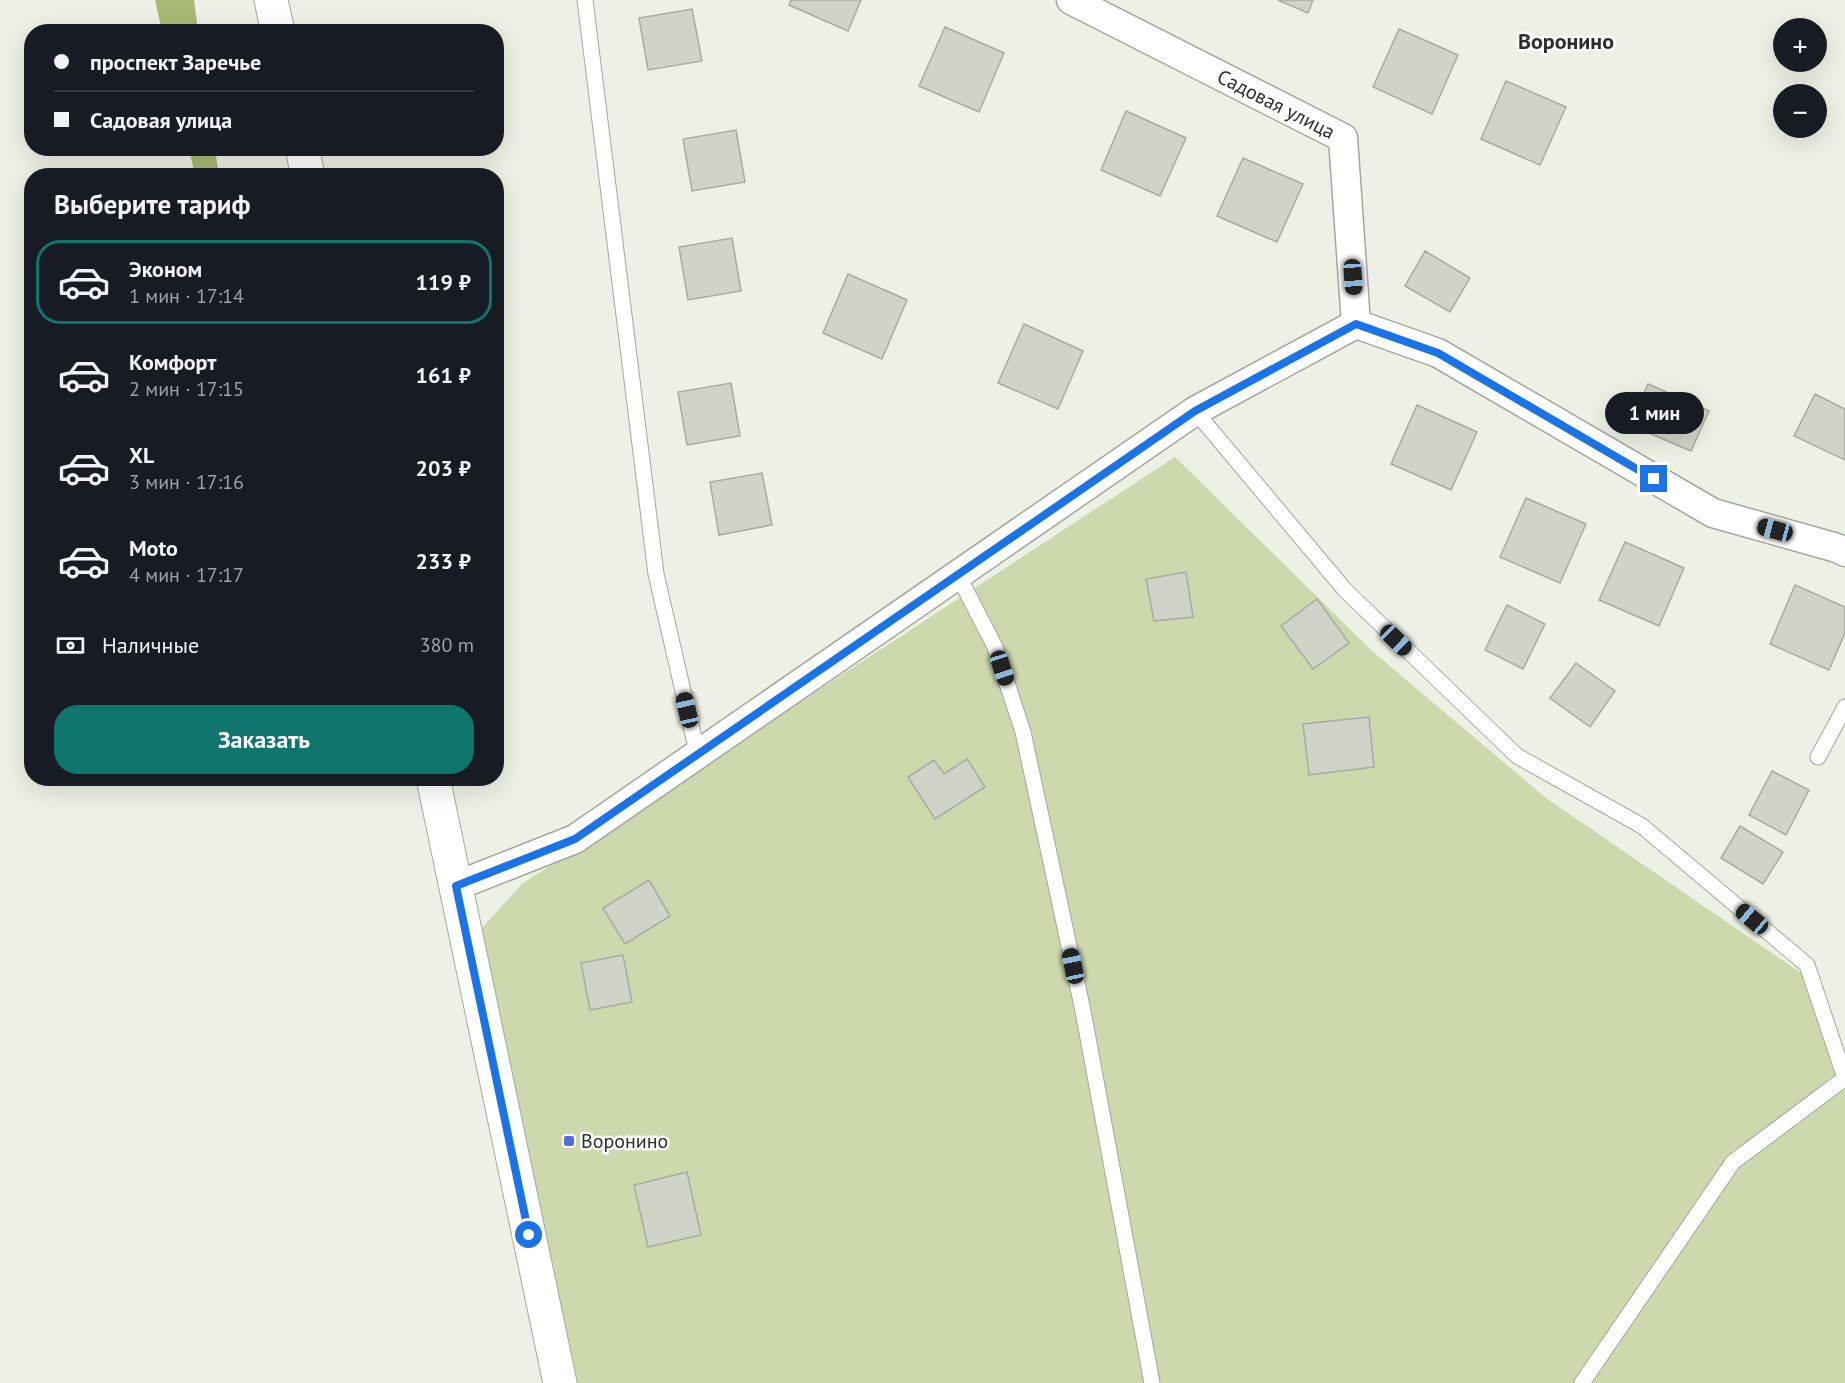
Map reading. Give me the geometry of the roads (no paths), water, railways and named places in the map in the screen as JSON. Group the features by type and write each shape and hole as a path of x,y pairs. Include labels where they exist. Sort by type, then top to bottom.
{"street":[{"path":"271,0 276,24"},
{"name":"Садовая улица","path":"1071,0 1343,138 1356,324"},
{"path":"456,886 575,839 1195,411 1356,324 1438,353 1713,513 1842,544"},
{"path":"435,786 560,1383"}],"lane":[{"path":"585,0 656,574 698,756"},
{"path":"1195,411 1345,590 1517,756 1642,826 1807,965 1845,1078 1733,1162 1582,1383"},
{"path":"958,575 995,646 1023,732 1083,1011 1152,1383"},
{"path":"1818,757 1845,706"}],"place":[{"name":"Воронино","path":"569,1141"}],"district":[{"name":"Воронино","path":"1566,41"}]}
